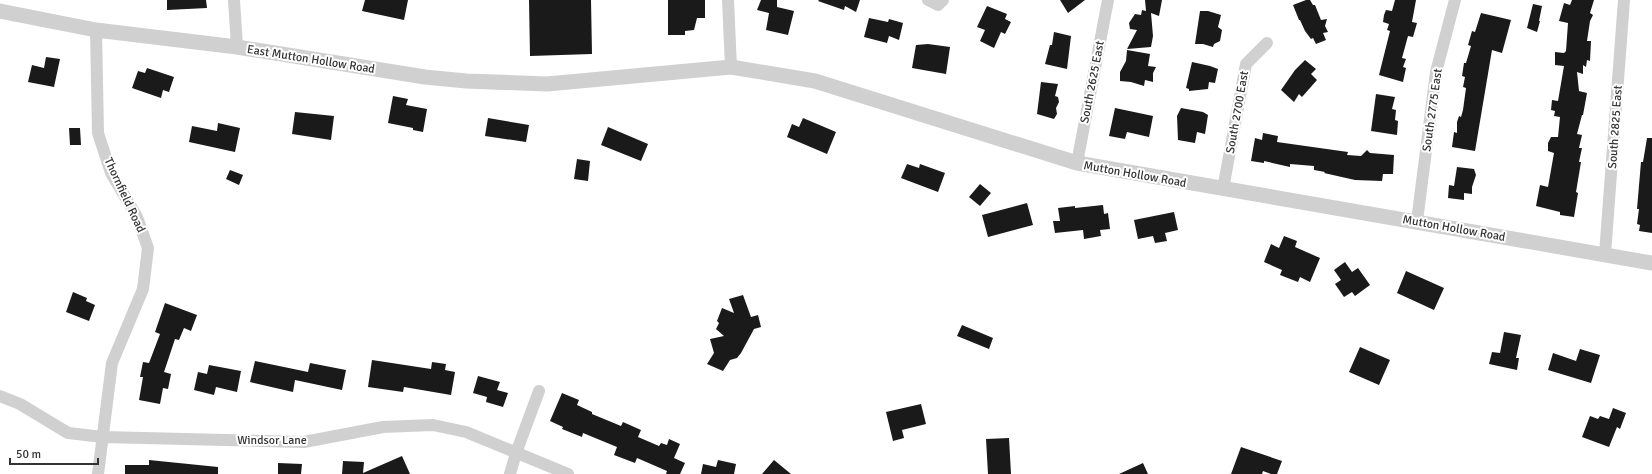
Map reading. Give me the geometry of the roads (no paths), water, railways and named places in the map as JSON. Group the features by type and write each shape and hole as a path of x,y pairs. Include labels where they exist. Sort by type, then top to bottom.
{"street":[{"path":"234,0 237,47"},
{"path":"728,0 731,67"},
{"name":"South 2625 East","path":"1077,163 1108,0"},
{"name":"South 2775 East","path":"1417,221 1436,72 1455,0"},
{"name":"South 2825 East","path":"1605,254 1624,0"},
{"name":"East Mutton Hollow Road","path":"0,11 96,30 237,47 425,77 466,81 547,84 624,77"},
{"name":"Thornfield Road","path":"96,30 98,133 111,173 137,217 148,248 143,289 112,363 98,474"},
{"name":"South 2700 East","path":"1223,189 1246,64 1267,43"},
{"name":"Mutton Hollow Road","path":"624,77 731,67 815,81 1077,163 1652,263"},
{"path":"510,474 516,453 539,392"},
{"name":"Windsor Lane","path":"0,396 20,404 68,433 103,437 304,442 383,427 433,425 466,432 568,474"}]}
